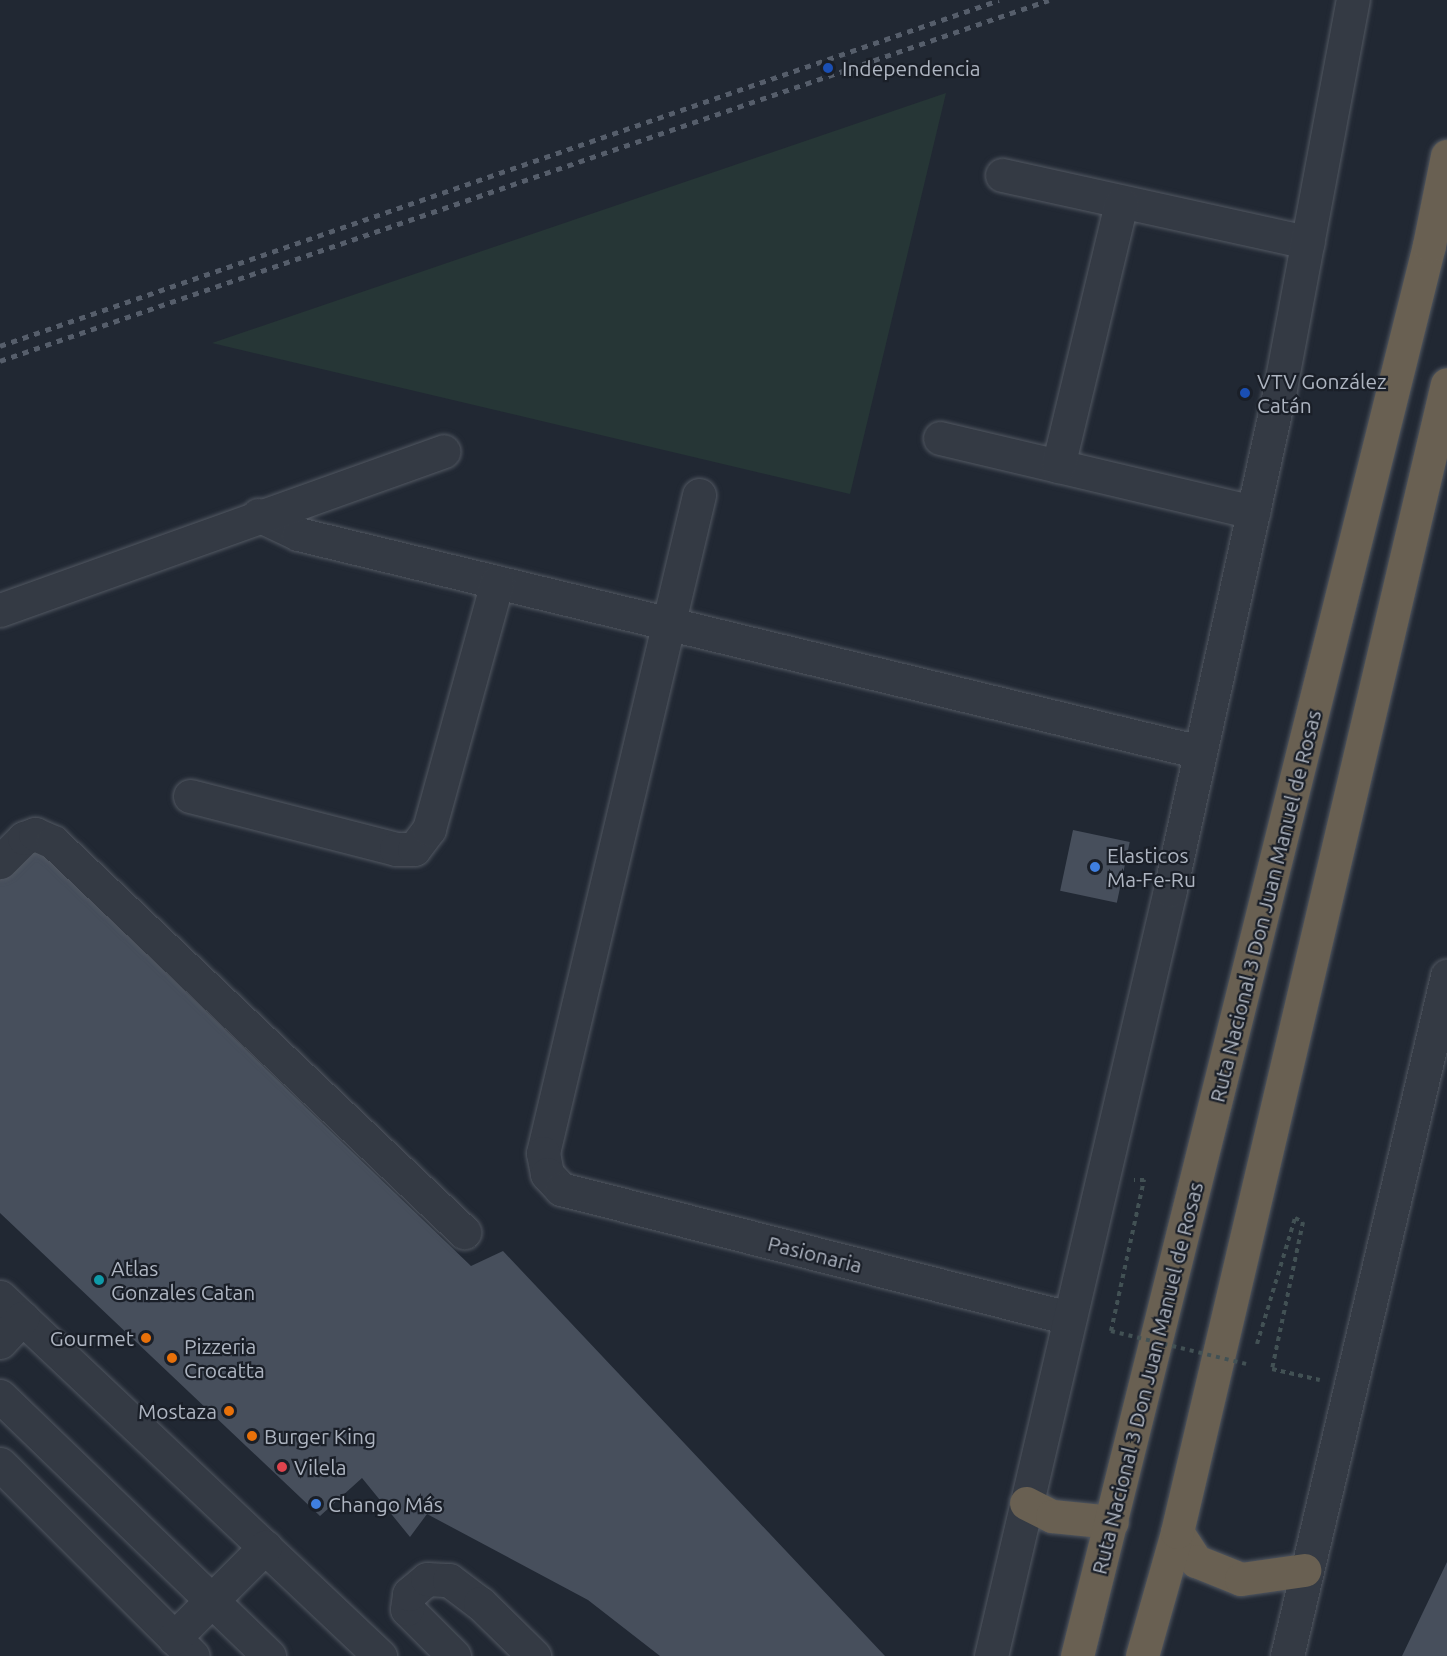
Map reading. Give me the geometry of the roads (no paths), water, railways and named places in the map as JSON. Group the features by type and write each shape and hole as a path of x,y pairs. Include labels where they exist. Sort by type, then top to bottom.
{"highway":[{"name":"Ruta Nacional 3 Don Juan Manuel de Rosas","path":"1077,1656 1426,256 1447,156"},
{"path":"1142,1656 1177,1532 1447,384"},
{"path":"1026,1503 1052,1516 1112,1522"},
{"path":"1177,1532 1196,1561 1241,1579 1304,1570"}],"street":[{"path":"991,1656 1200,752 1253,512 1308,242 1351,5"},
{"path":"1002,175 1121,203 1308,242"},
{"path":"1058,466 1121,203"},
{"path":"940,438 1253,512"},
{"path":"0,610 258,515 443,451"},
{"path":"670,625 699,495"},
{"path":"258,515 298,534 1200,752"},
{"path":"190,796 396,849 414,849 429,829 496,582"},
{"name":"Pasionaria","path":"670,625 543,1153 547,1174 561,1189 1069,1318"},
{"path":"0,862 24,838 35,834 53,842 464,1233"},
{"path":"1287,1656 1304,1570 1447,976"},
{"path":"0,1342 11,1307 380,1656"},
{"path":"0,1396 269,1656"},
{"path":"0,1464 184,1647 213,1600 265,1547"},
{"path":"454,1656 407,1610 410,1594 427,1579 449,1580 480,1603 534,1656"}],"railway":[{"path":"0,346 999,0"},
{"path":"0,361 1049,0"}],"place":[{"name":"Independencia","path":"828,68"},
{"name":"VTV González Catán","path":"1245,393"},
{"name":"Elasticos Ma-Fe-Ru","path":"1095,867"},
{"name":"Atlas Gonzales Catan","path":"99,1280"},
{"name":"Gourmet","path":"146,1338"},
{"name":"Pizzeria Crocatta","path":"172,1358"},
{"name":"Mostaza","path":"229,1411"},
{"name":"Burger King","path":"252,1436"},
{"name":"Vilela","path":"282,1467"},
{"name":"Chango Más","path":"316,1504"}]}
